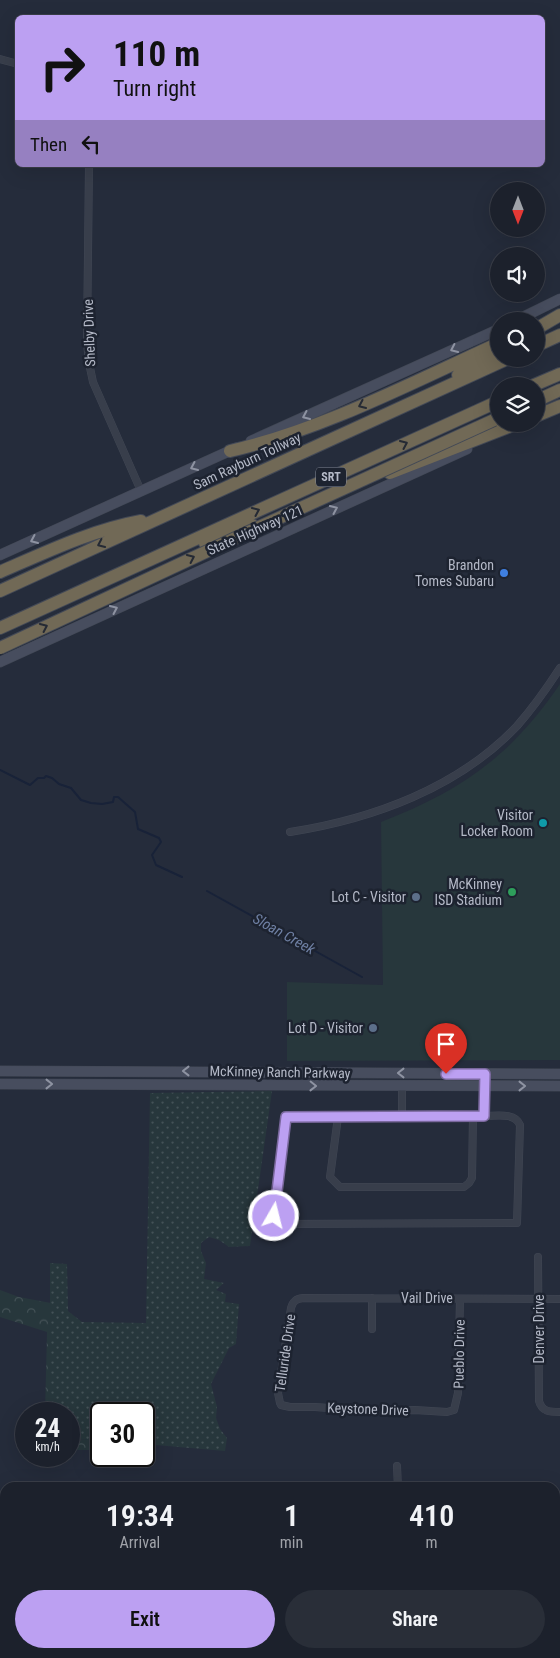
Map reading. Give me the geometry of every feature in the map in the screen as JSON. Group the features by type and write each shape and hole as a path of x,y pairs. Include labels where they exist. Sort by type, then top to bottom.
{"highway":[{"path":"545,323 560,315"},
{"path":"545,342 560,335"},
{"path":"230,451 263,443 318,424 490,347"},
{"path":"441,389 465,369 490,356"},
{"name":"Sam Rayburn Tollway","path":"0,591 490,367"},
{"path":"545,380 560,374"},
{"path":"545,397 560,390"},
{"name":"SRT","path":"0,628 490,405"},
{"path":"545,412 560,406"},
{"path":"0,648 490,422"},
{"path":"164,552 205,542 437,456 496,432"},
{"path":"0,572 117,525 161,517"}],"main road":[{"path":"533,312 560,299"},
{"path":"0,555 490,333"},
{"name":"State Highway 121","path":"0,662 504,432"},
{"name":"McKinney Ranch Parkway","path":"0,1071 560,1074"},
{"path":"485,1074 485,1086"},
{"name":"McKinney Ranch Parkway","path":"0,1084 560,1086"}],"street":[{"path":"0,59 15,63"},
{"name":"Shelby Drive","path":"89,167 87,342 89,363 96,390 141,491"},
{"path":"290,832 377,811 413,797 452,776 484,755 512,730 530,710 560,668"},
{"path":"402,1086 402,1117"},
{"path":"484,1116 485,1086"},
{"path":"338,1117 330,1177 340,1187 464,1187 472,1178 472,1116"},
{"path":"513,1116 518,1120 520,1124 517,1223 279,1224 274,1216 286,1117 402,1117 513,1116"},
{"name":"Denver Drive","path":"538,1257 539,1401 541,1407 547,1411 560,1412"},
{"name":"Vail Drive","path":"294,1301 303,1298 560,1299"},
{"path":"372,1298 372,1329"},
{"name":"Pueblo Drive","path":"454,1410 458,1393 460,1298"},
{"name":"Telluride Drive","path":"281,1405 278,1393 291,1308 294,1301"},
{"name":"Keystone Drive","path":"281,1405 370,1411 415,1410 447,1412 454,1410"},
{"path":"397,1466 398,1482"}],"green space":[{"path":"560,684 560,1060 287,1061 287,982 383,985 381,822 436,797 460,784 482,768 523,732"},
{"path":"272,1091 250,1246 229,1247 219,1240 209,1237 201,1243 201,1251 206,1263 204,1279 224,1283 216,1290 226,1294 225,1302 239,1304 236,1344 229,1348 211,1384 217,1407 216,1418 220,1429 227,1438 225,1451 155,1445 155,1402 90,1402 90,1440 80,1439 80,1402 50,1402 50,1263 67,1264 68,1311 82,1322 146,1323 150,1093"},
{"path":"0,1290 19,1297 51,1303 50,1402 45,1402 47,1332 0,1317"},
{"path":"80,1439 90,1440 90,1450 80,1450"}],"waterway":[{"name":"Sloan Creek","path":"0,770 30,785 38,778 46,776 52,778 59,784 71,788 81,800 91,803 113,802 114,797 118,797 135,812 138,829 159,838 161,842 152,855 156,865 182,877"},
{"name":"Sloan Creek","path":"207,891 362,977"}],"place":[{"name":"Brandon Tomes Subaru","path":"504,573"},
{"name":"Visitor Locker Room","path":"543,823"},
{"name":"McKinney ISD Stadium","path":"512,892"},
{"name":"Lot C - Visitor","path":"416,897"},
{"name":"Lot D - Visitor","path":"373,1028"}],"route":[{"path":"274,1216 286,1117 484,1116 485,1074 446,1074"}]}
